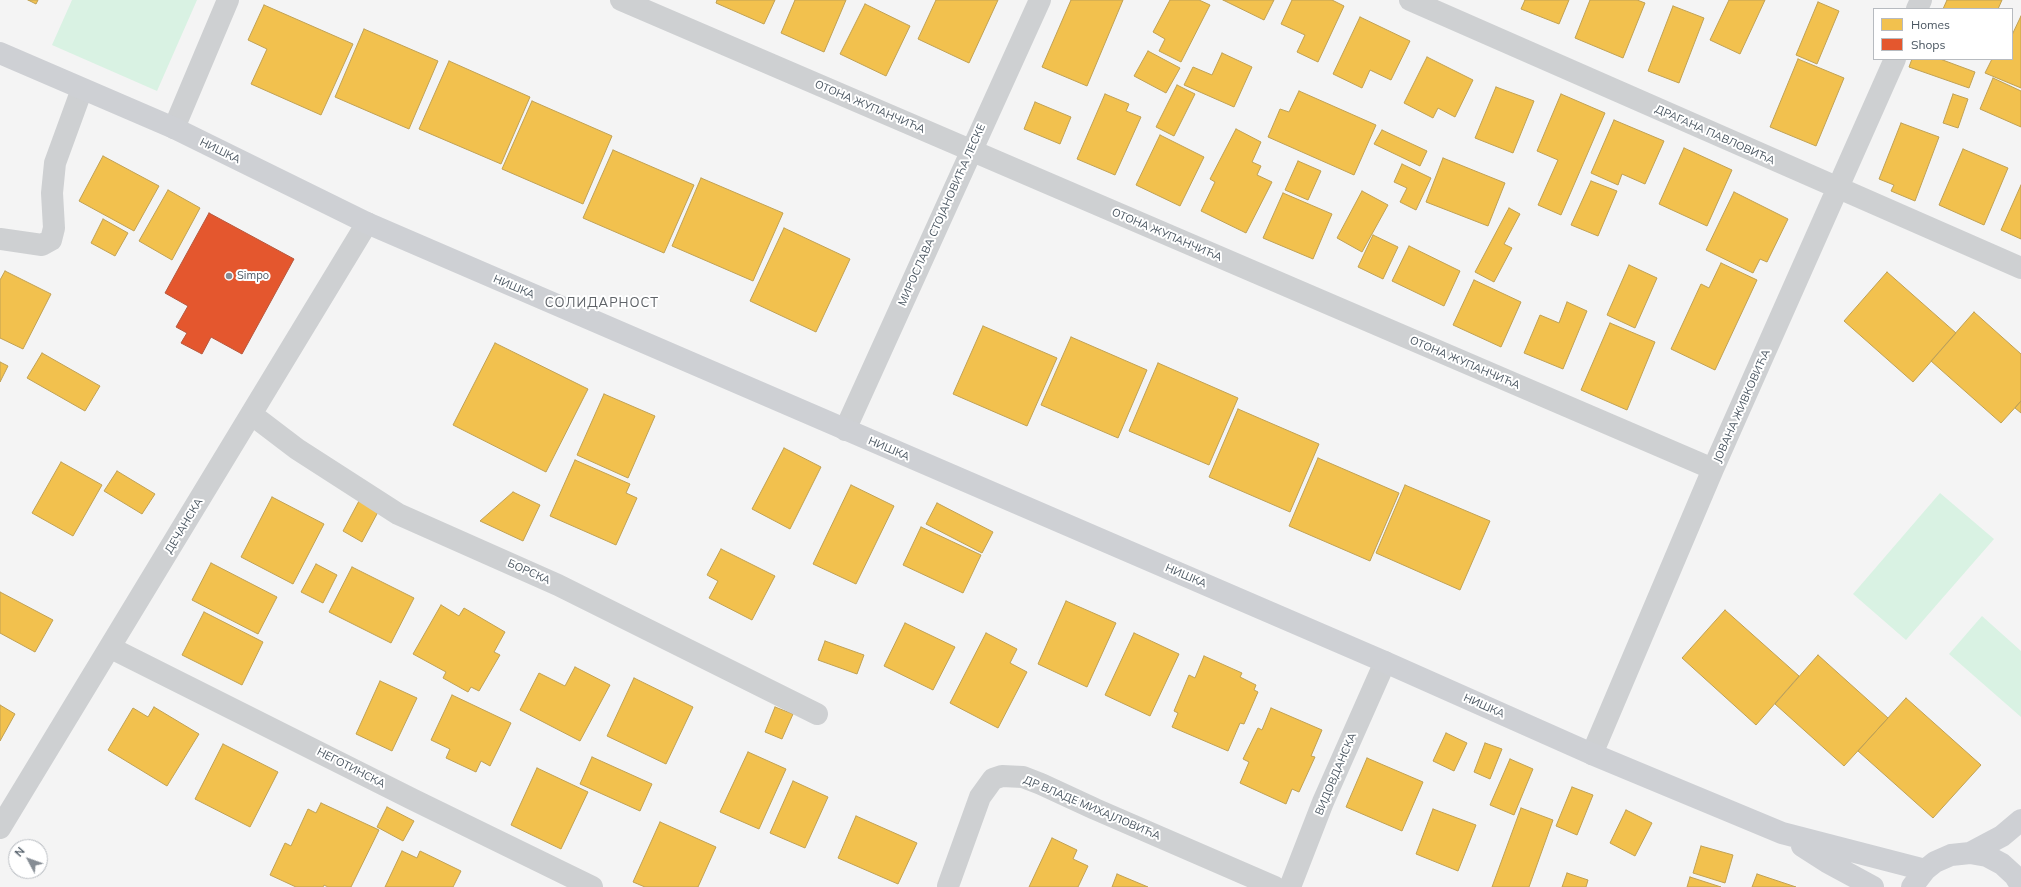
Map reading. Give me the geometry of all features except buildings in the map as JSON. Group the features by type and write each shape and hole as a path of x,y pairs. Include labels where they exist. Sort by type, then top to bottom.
{"main road":[{"name":"НИШКА","path":"0,53 174,128 367,223 1385,662 1592,754 1782,833"},
{"path":"1970,853 2002,836 2021,820"},
{"path":"1782,833 1827,862 1873,887"},
{"path":"1782,833 1918,879 1935,862 1951,855 1970,853 1987,856 2002,864 2015,876 2021,886"},
{"path":"1827,862 1843,887"}],"street":[{"path":"174,128 228,0"},
{"name":"ОТОНА ЖУПАНЧИЋА","path":"621,0 1714,469"},
{"name":"МИРОСЛАВА СТОЈАНОВИЋА ЛЕСКЕ","path":"845,430 1040,0"},
{"name":"ДРАГАНА ПАВЛОВИЋА","path":"1410,0 2021,268"},
{"name":"ЈОВАНА ЖИВКОВИЋА","path":"1592,754 1714,469 1895,60"},
{"path":"0,239 42,245 51,240 54,228 52,193 55,162 82,89"},
{"name":"ДЕЧАНСКА","path":"0,828 111,648 367,223"},
{"name":"БОРСКА","path":"251,414 297,448 398,514 558,585 817,714"},
{"name":"НЕГОТИНСКА","path":"111,648 414,800 592,887"},
{"name":"ВИДОВДАНСКА","path":"1290,887 1323,802 1385,662"},
{"name":"ДР ВЛАДЕ МИХАЈЛОВИЋА","path":"948,886 980,797 992,779 1002,776 1022,777 1041,784 1275,887"}],"green space":[{"path":"72,0 197,0 157,91 52,45"},
{"path":"1940,493 1994,539 1906,640 1853,594"},
{"path":"1982,616 2021,651 2021,717 1949,654"}],"place":[{"name":"Simpo","path":"229,276"}],"district":[{"name":"СОЛИДАРНОСТ","path":"602,303"}]}
